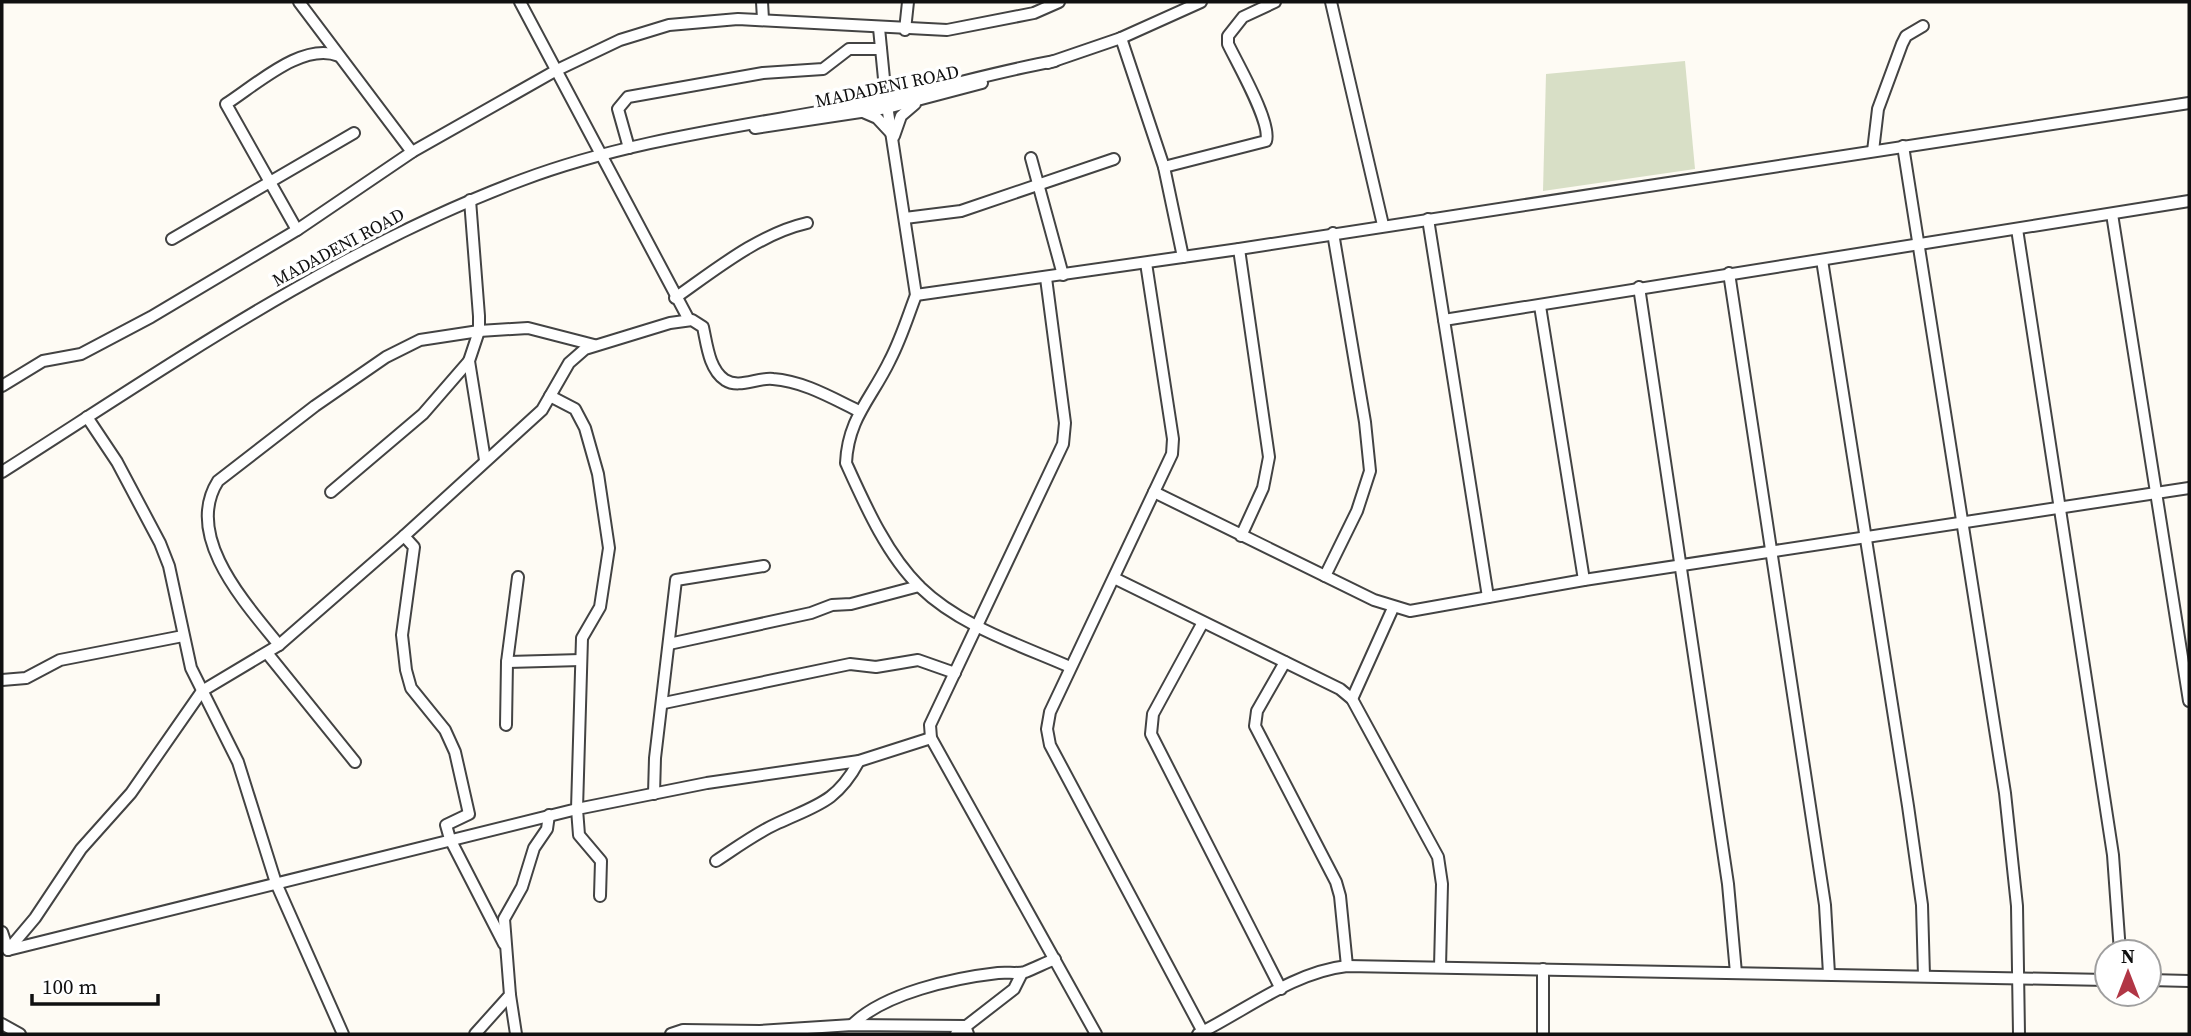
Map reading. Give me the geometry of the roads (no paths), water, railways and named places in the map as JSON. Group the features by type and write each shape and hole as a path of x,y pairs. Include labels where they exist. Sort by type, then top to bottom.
{"street":[{"path":"299,2 412,152"},
{"path":"520,2 675,298 689,320 703,327 713,366 726,380 735,383 763,378 784,380 859,411"},
{"path":"762,2 763,19"},
{"path":"905,30 908,2"},
{"path":"2,386 43,360 87,351 151,317 297,230 412,152 555,71 645,31 704,22 763,19 905,30 947,30 991,24 1034,13 1059,2"},
{"name":"MADADENI ROAD","path":"2,472 350,256 470,200 525,178 629,148 755,121 927,98 1055,61 1121,38 1201,2"},
{"path":"1164,167 1266,141 1268,133 1228,44 1228,36 1243,17 1275,2"},
{"path":"1331,2 1383,225"},
{"path":"1874,152 1878,110 1902,44 1906,36 1923,26"},
{"path":"879,28 887,103 916,295 890,360 859,411 847,448 846,463 897,558 919,586 976,626 1070,667"},
{"path":"1121,38 1164,167 1183,257"},
{"path":"629,148 618,109 628,97 763,73 823,69 845,50 881,49"},
{"path":"297,230 268,183 226,104 300,57 322,52 339,56"},
{"name":"MADADENI ROAD","path":"723,129 758,128 862,111 1055,61"},
{"path":"893,137 904,111 927,98"},
{"path":"916,295 1046,278 2189,103"},
{"path":"862,111 877,118 893,137"},
{"path":"173,239 354,133"},
{"path":"1903,146 2005,793 2017,906 2019,1034"},
{"path":"1031,158 1063,275"},
{"path":"905,218 961,211 1114,159"},
{"path":"331,492 423,414 469,361 479,331 470,200"},
{"path":"1444,320 2189,201"},
{"path":"2112,214 2189,701"},
{"path":"1428,219 1488,597"},
{"path":"675,298 722,265 762,242 807,223"},
{"path":"2017,229 2113,855 2119,938"},
{"path":"1325,576 1357,511 1370,471 1365,422 1333,233"},
{"path":"1238,249 1269,457 1263,488 1241,536"},
{"path":"1822,260 1918,880 1924,976"},
{"path":"1146,262 1173,439 1172,454 1070,667 1048,720 1050,745 1200,1033 1281,989 1324,970 1347,967 2093,980"},
{"path":"1729,273 1825,905 1829,974"},
{"path":"1046,278 1065,423 1063,444 930,725 931,738 1096,1034"},
{"path":"1640,287 1679,568 1728,884 1736,973"},
{"path":"1540,306 1584,580"},
{"path":"4,953 36,918 81,849 131,793 202,691 279,645 404,536 542,410 569,363 594,345 689,320"},
{"path":"279,645 232,588 218,558 209,528 207,510 214,487 233,468 315,406 403,347 441,335 528,328 594,345"},
{"path":"469,361 485,460"},
{"path":"550,396 575,409 585,428 598,474 609,548 600,607 583,638 577,809 579,835 601,861 600,895"},
{"path":"87,417 117,462 160,543 169,566 191,668 238,762 276,883 342,1034"},
{"path":"1154,492 1393,608 1410,611 1584,580 1679,568 2189,488"},
{"path":"404,536 414,547 402,635 411,688 444,730 455,752 469,814 446,825 450,839 504,944"},
{"path":"654,793 655,758 664,703 676,580 764,566"},
{"path":"506,725 507,662 518,578"},
{"path":"1114,578 1202,624 1340,689 1352,699 1438,857 1442,884 1440,967"},
{"path":"669,644 811,613 831,605 852,604 919,586"},
{"path":"1352,699 1393,608"},
{"path":"1202,624 1153,713 1151,734 1281,989"},
{"path":"2,680 26,678 60,660 183,636"},
{"path":"267,653 355,762"},
{"path":"664,703 850,664 876,667 914,659 955,673"},
{"path":"507,662 581,660"},
{"path":"1285,662 1257,711 1255,726 1336,882 1340,896 1347,967"},
{"path":"4,953 549,815 654,793 859,761 931,738"},
{"path":"716,861 777,824 824,804 849,779 859,761"},
{"path":"516,1034 504,944 506,914 522,887 534,848 547,829 549,815"},
{"path":"2,932 4,953"},
{"path":"852,1025 865,1012 881,1004 932,987 1000,973 1022,973 1055,959"},
{"path":"1543,969 1543,1034"},
{"path":"671,1034 683,1030 760,1033 852,1025 963,1032 1014,989 1022,973"},
{"path":"2163,980 2189,981"},
{"path":"475,1034 510,995"},
{"path":"2,1024 20,1034"}]}
